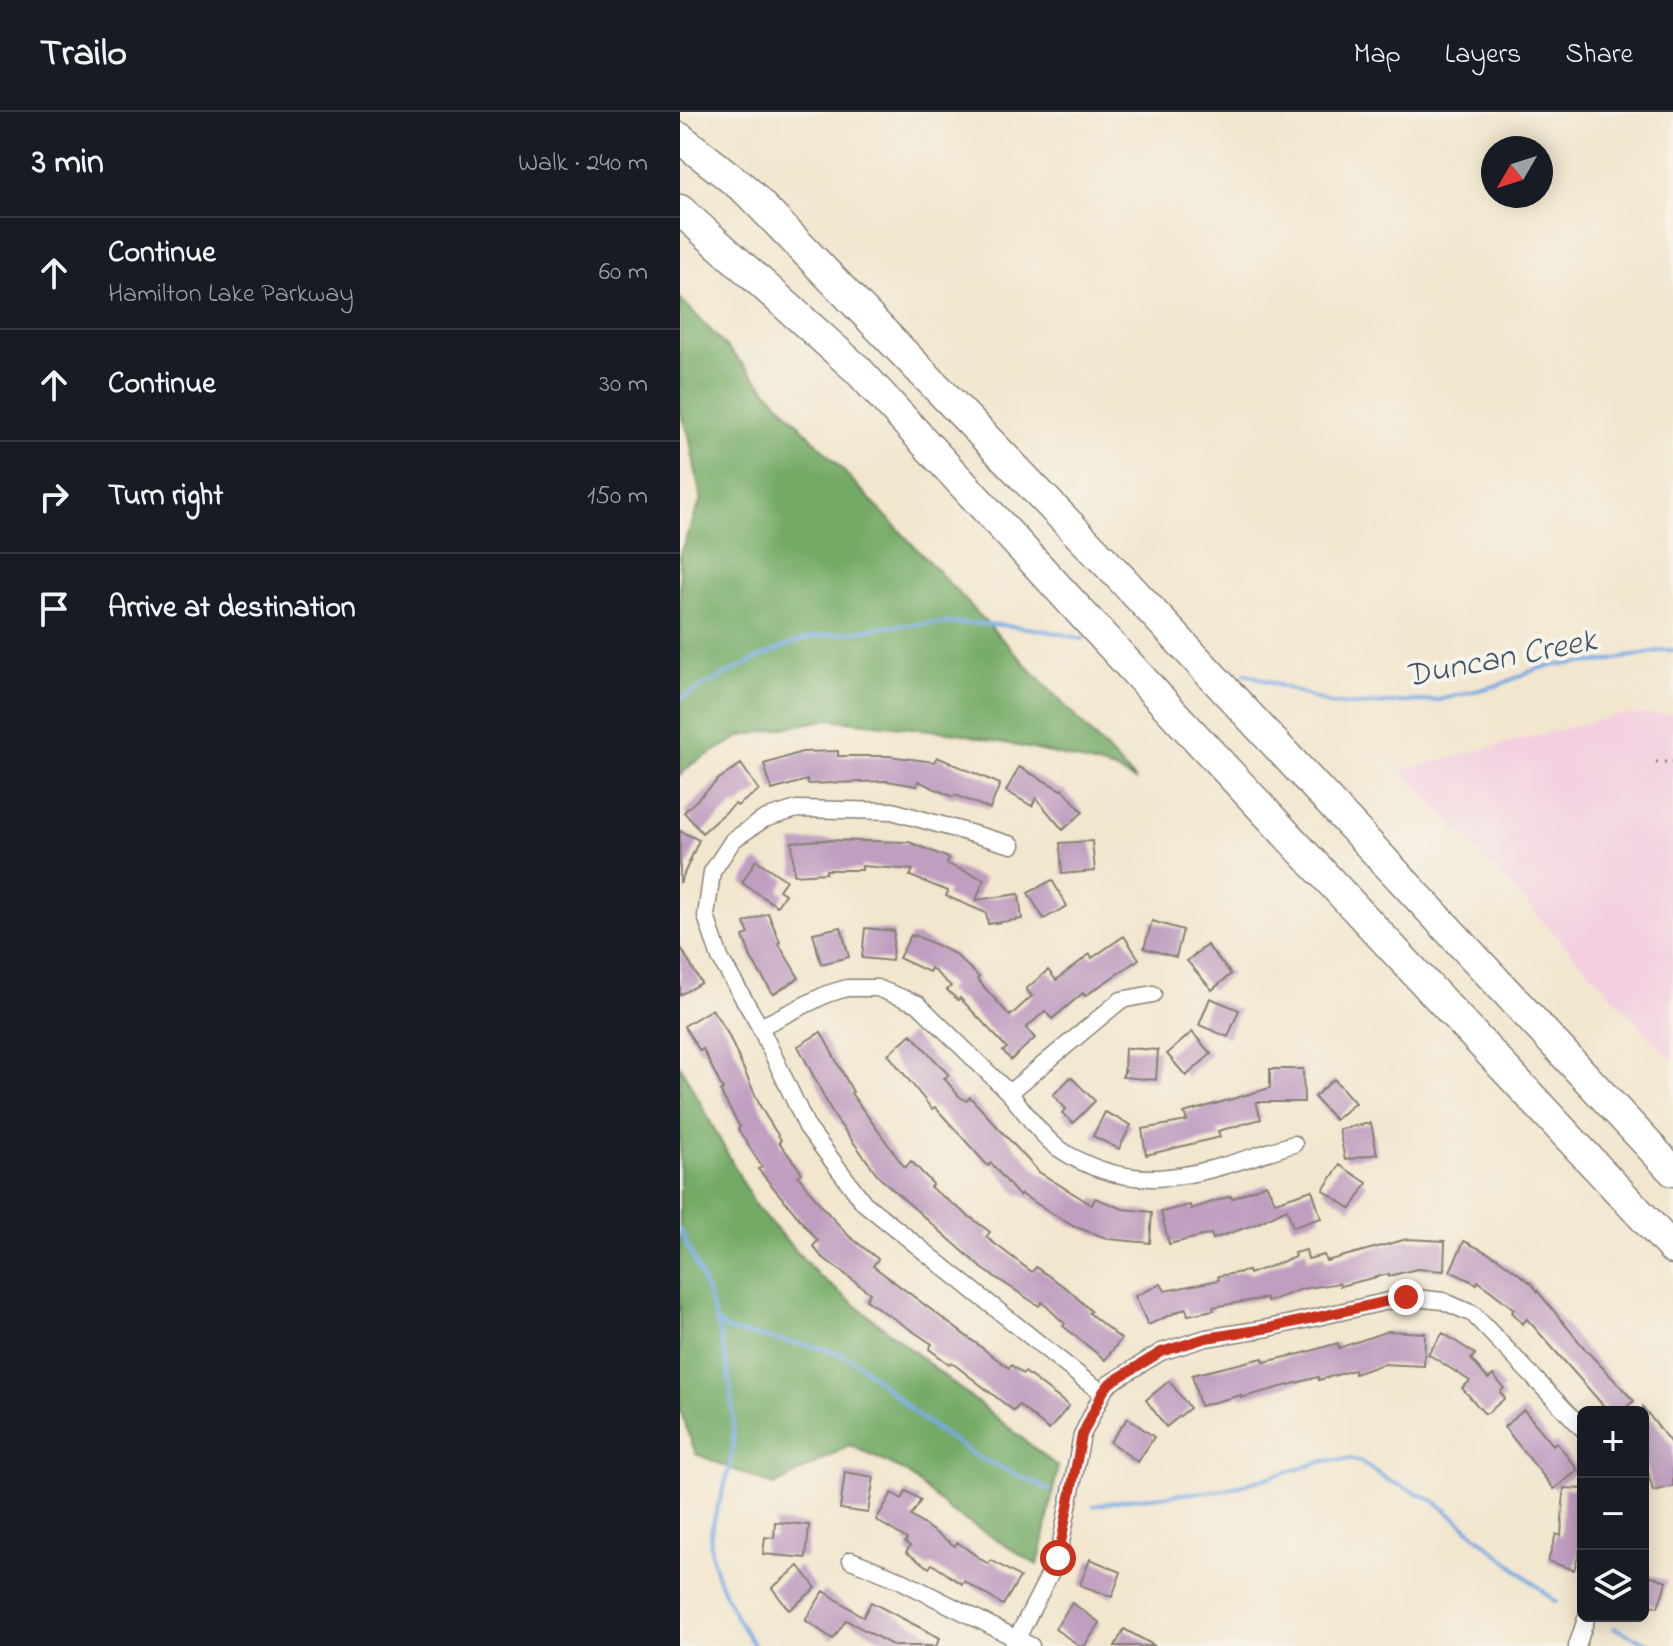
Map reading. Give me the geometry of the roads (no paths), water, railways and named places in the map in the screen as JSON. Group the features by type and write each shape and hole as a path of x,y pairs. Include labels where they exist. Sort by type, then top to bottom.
{"highway":[{"path":"680,138 747,191 1119,576 1673,1171"},
{"path":"680,210 858,370 1673,1249"}],"street":[{"path":"1012,845 892,811 797,809 764,819 733,840 712,872 706,916 720,958 760,1027 807,1127 864,1203 1103,1392"},
{"path":"760,1027 827,994 847,988 877,988 918,1004 1009,1093 1056,1147 1096,1168 1143,1180 1182,1177 1294,1144"},
{"path":"1009,1093 1121,1000 1153,994"},
{"path":"851,1560 898,1579 1020,1644 1058,1558 1082,1435 1110,1383 1161,1352 1206,1338 1269,1328 1406,1297 1443,1301 1473,1314 1577,1423"},
{"path":"1577,1646 1585,1622"}],"waterway":[{"name":"Duncan Creek","path":"680,699 771,653 802,640 826,635 908,625 966,623 1025,628 1083,639"},
{"name":"Duncan Creek","path":"1245,673 1331,704 1356,705 1439,700 1499,685 1536,669 1673,650"},
{"path":"680,1230 712,1307 731,1388 732,1455 711,1533 713,1561 731,1608 755,1646"},
{"path":"720,1324 730,1331 831,1350 856,1361 923,1420 977,1457 1050,1490"},
{"path":"1094,1506 1129,1499 1225,1490 1325,1461 1349,1459 1361,1462 1386,1479 1436,1502 1556,1602"},
{"path":"1614,1628 1655,1646"}]}
